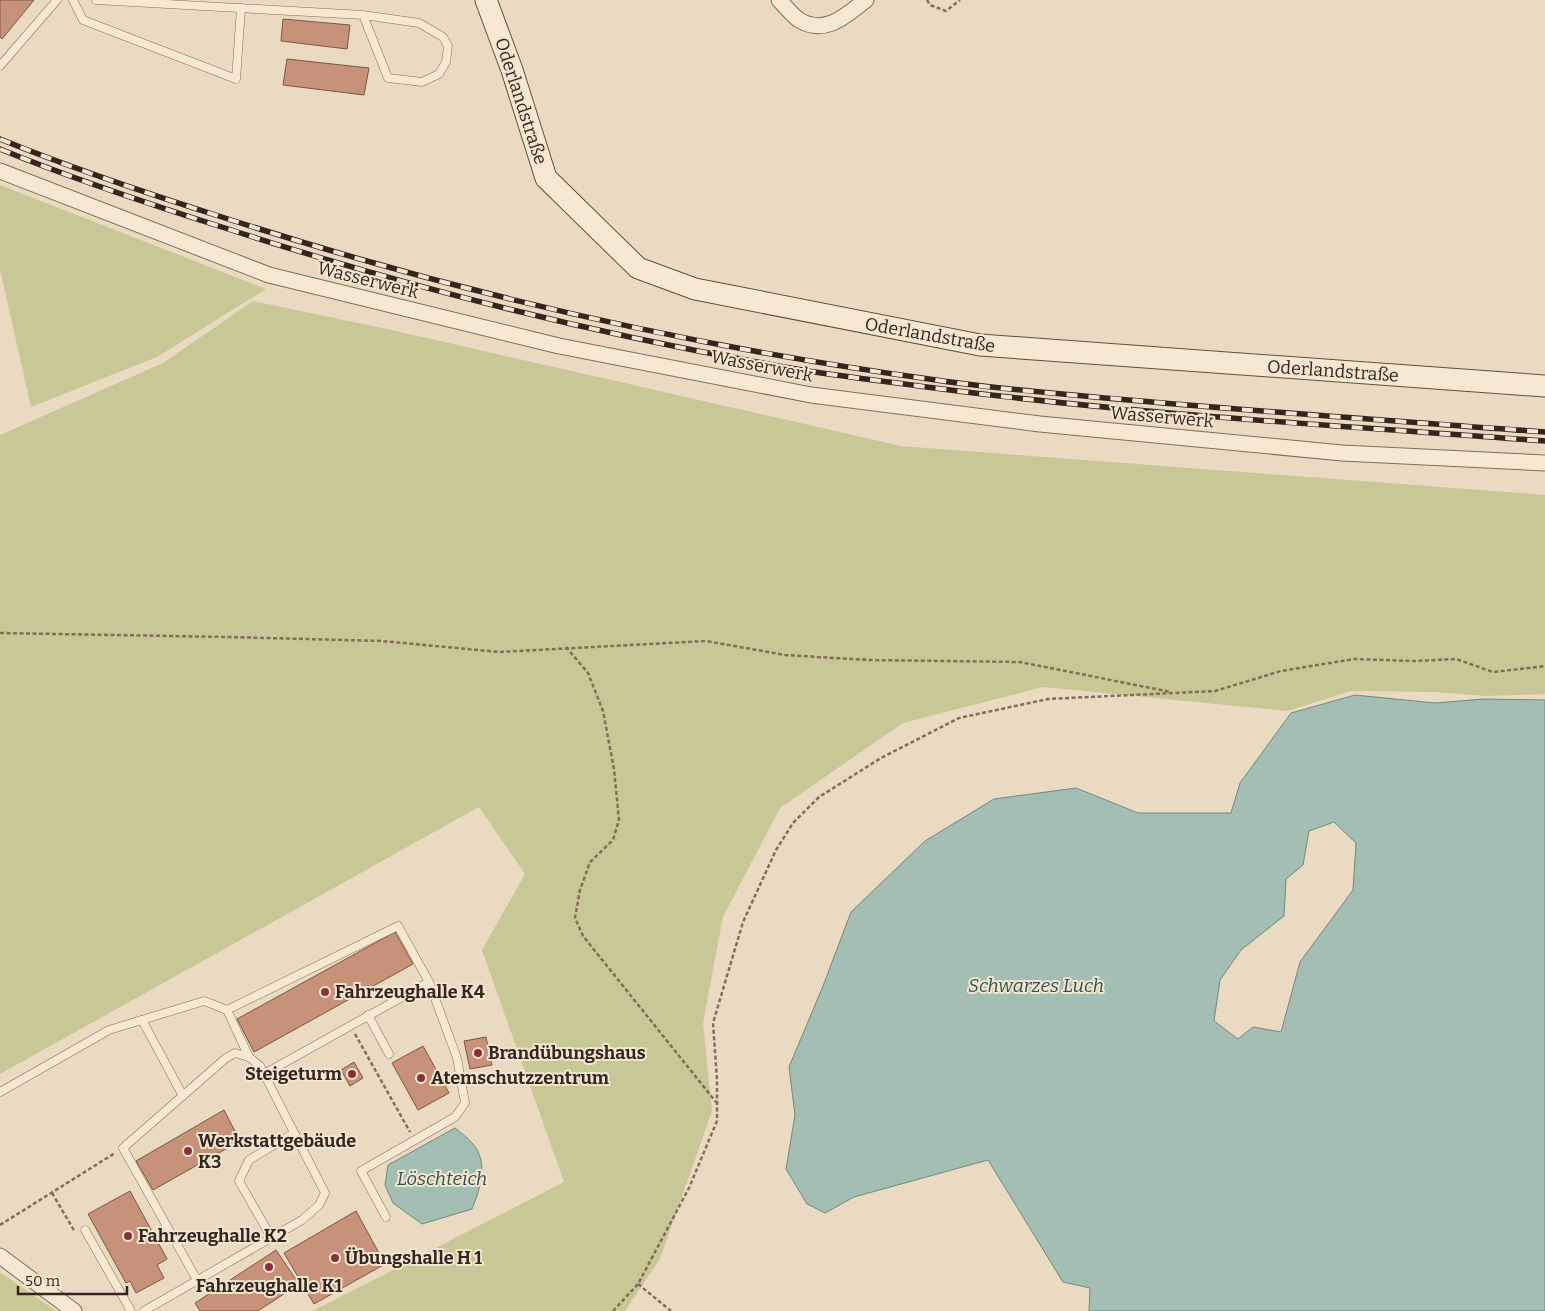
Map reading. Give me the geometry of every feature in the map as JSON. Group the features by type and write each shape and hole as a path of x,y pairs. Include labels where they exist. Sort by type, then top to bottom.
{"street":[{"name":"Oderlandstraße","path":"486,0 512,70 546,178 638,268 695,289 980,345 1545,386"},
{"path":"779,0 799,20 820,27 836,23 866,0"},
{"name":"Wasserwerk","path":"0,171 269,276 560,346 811,395 1040,424 1342,453 1545,463"},
{"path":"0,1256 74,1311"}],"lane":[{"path":"0,66 57,0"},
{"path":"73,0 83,20 236,79 241,8"},
{"path":"96,0 363,15 419,23 443,36 448,46 446,62 439,74 422,82 388,78 363,15"},
{"path":"264,10 265,0"},
{"path":"227,1010 398,926 429,982 457,1058 465,1103 455,1117 361,1171 386,1217"},
{"path":"264,1074 429,982"},
{"path":"0,1092 109,1030 204,1001 227,1010 249,1057"},
{"path":"368,1015 390,1054"},
{"path":"142,1020 183,1096"},
{"path":"144,1311 302,1220 319,1205 325,1193 260,1066 249,1057 235,1053 226,1058 123,1148 197,1280"},
{"path":"271,1237 239,1181 249,1160 294,1133"},
{"path":"85,1230 131,1311"}],"path":[{"path":"927,0 930,5 946,11 960,0"},
{"path":"0,634 382,641 499,652 706,641 785,655 869,660 1020,662 1177,693"},
{"path":"566,647 588,673 603,710 614,769 619,820 613,840 590,862 580,890 575,918 583,936 717,1104"},
{"path":"613,1311 638,1284 689,1188 717,1121 713,1023 743,922 776,850 792,823 819,797 881,758 959,718 1048,699 1215,691 1282,671 1354,659 1414,661 1456,659 1493,672 1545,666"},
{"path":"350,1025 414,1140"},
{"path":"0,1225 123,1148"},
{"path":"52,1193 74,1232 85,1230"},
{"path":"638,1284 671,1311"}],"green space":[{"path":"0,185 266,289 157,357 31,407 0,270"},
{"path":"253,301 387,329 901,446 1545,495 1545,694 1486,696 1433,692 1351,691 1287,711 1043,687 903,723 780,808 723,917 703,1023 712,1111 660,1259 625,1311 313,1311 564,1182 482,950 525,874 479,807 0,1074 0,435 163,363"},
{"path":"0,1272 56,1311 0,1311"}],"water":[{"name":"Schwarzes Luch","path":"1355,695 1435,703 1484,699 1545,700 1545,1311 1089,1311 1090,1288 1063,1282 988,1160 854,1197 825,1213 807,1204 786,1169 795,1115 789,1067 851,912 925,841 994,799 1076,788 1138,813 1231,813 1240,783 1291,713","holes":["1334,822 1356,843 1353,890 1300,962 1281,1032 1253,1027 1238,1039 1214,1021 1220,980 1241,950 1284,916 1286,879 1303,865 1309,831"]},
{"name":"Löschteich","path":"455,1128 473,1144 481,1159 482,1176 475,1201 472,1209 422,1224 393,1203 385,1185 388,1165"}],"building":[{"path":"0,0 34,0 2,39 0,37"},
{"path":"283,19 350,25 347,49 281,41"},
{"path":"287,59 369,68 364,95 283,85"},
{"name":"Fahrzeughalle K4","path":"395,932 413,964 254,1052 237,1019"},
{"name":"Brandübungshaus","path":"486,1037 492,1065 470,1069 464,1041"},
{"name":"Atemschutzzentrum","path":"423,1046 449,1093 418,1110 392,1063"},
{"name":"Steigeturm","path":"354,1062 363,1078 350,1086 341,1070"},
{"name":"Werkstattgebäude K3","path":"224,1110 240,1141 153,1190 136,1161"},
{"name":"Fahrzeughalle K2","path":"130,1191 167,1259 157,1265 164,1278 136,1293 130,1281 126,1283 88,1214"},
{"name":"Übungshalle H 1","path":"356,1211 385,1264 314,1304 284,1253"},
{"name":"Fahrzeughalle K1","path":"276,1250 299,1284 258,1311 200,1311 195,1303"}],"railway":[{"path":"0,139 168,200 400,270 488,294 577,315 755,351 845,367 962,384 1242,410 1545,432"},
{"path":"0,149 55,171 197,219 367,271 511,310 729,357 838,375 1059,402 1221,417 1545,441"}],"place":[{"name":"Fahrzeughalle K4","path":"325,992"},
{"name":"Brandübungshaus","path":"478,1053"},
{"name":"Steigeturm","path":"352,1074"},
{"name":"Atemschutzzentrum","path":"421,1078"},
{"name":"Werkstattgebäude K3","path":"188,1151"},
{"name":"Fahrzeughalle K2","path":"128,1236"},
{"name":"Übungshalle H 1","path":"335,1258"},
{"name":"Fahrzeughalle K1","path":"269,1267"}]}
